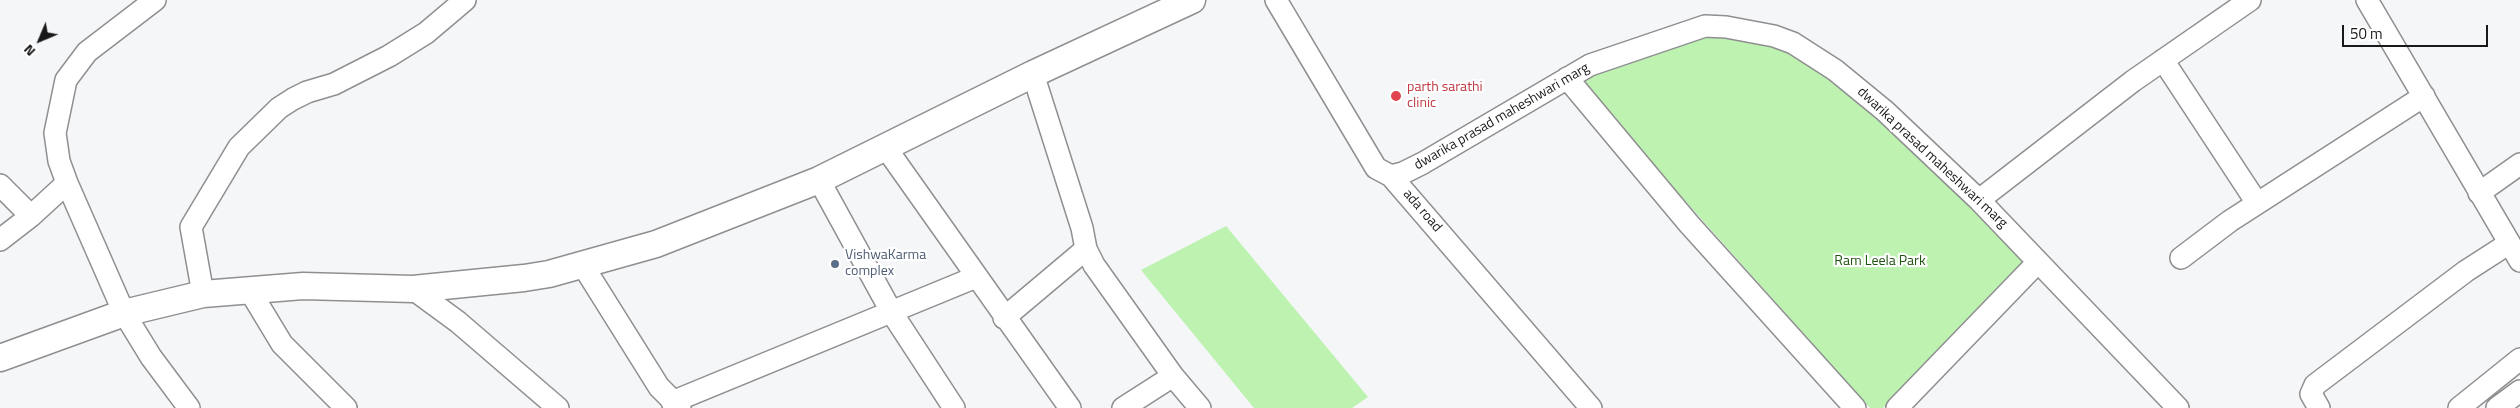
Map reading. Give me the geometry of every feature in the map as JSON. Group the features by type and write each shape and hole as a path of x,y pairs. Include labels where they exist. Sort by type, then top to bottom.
{"main road":[{"path":"0,358 124,312 203,294 303,286 413,289 524,278 656,244 819,180 1033,74 1192,0"}],"street":[{"path":"155,0 87,52 66,80 55,133 65,184 124,312 151,357 189,408"},
{"path":"203,294 191,227 239,147 280,108 293,99 334,84 390,56 426,33 465,0"},
{"name":"ada road","path":"1276,0 1376,168 1391,176 1591,408"},
{"path":"1979,200 2163,60 2250,0"},
{"path":"2367,0 2520,262"},
{"name":"dwarika prasad maheshwari marg","path":"1391,176 1403,173 1423,162 1590,65 1705,26 1726,27 1774,36 1793,43 1864,93 1979,200 2168,404"},
{"path":"2163,60 2256,204"},
{"path":"1033,74 1082,228 1086,249 1094,265 1173,376 1200,408"},
{"path":"1567,78 1689,224 1855,408"},
{"path":"2181,258 2256,204 2424,96"},
{"path":"886,148 1004,318 1070,408"},
{"path":"2479,193 2520,164"},
{"path":"819,180 892,313 954,408"},
{"path":"0,240 31,216 65,184"},
{"path":"0,185 31,216"},
{"path":"2318,408 2311,394 2315,385 2466,271 2508,244"},
{"path":"1004,318 1086,249"},
{"path":"1897,408 2038,262"},
{"path":"582,264 659,387 676,405 976,277"},
{"path":"413,289 458,322 558,408"},
{"path":"250,291 282,344 346,408"},
{"path":"2459,408 2520,359"},
{"path":"1123,408 1173,376"},
{"path":"2497,408 2520,391"}],"green space":[{"name":"Ram Leela Park","path":"1710,32 1792,44 1881,112 2025,264 1883,408 1870,408 1579,82 1596,72"},
{"path":"1226,226 1368,397 1352,408 1254,408 1141,270"}],"place":[{"name":"parth sarathi clinic","path":"1396,96"},
{"name":"VishwaKarma complex","path":"835,264"}]}
